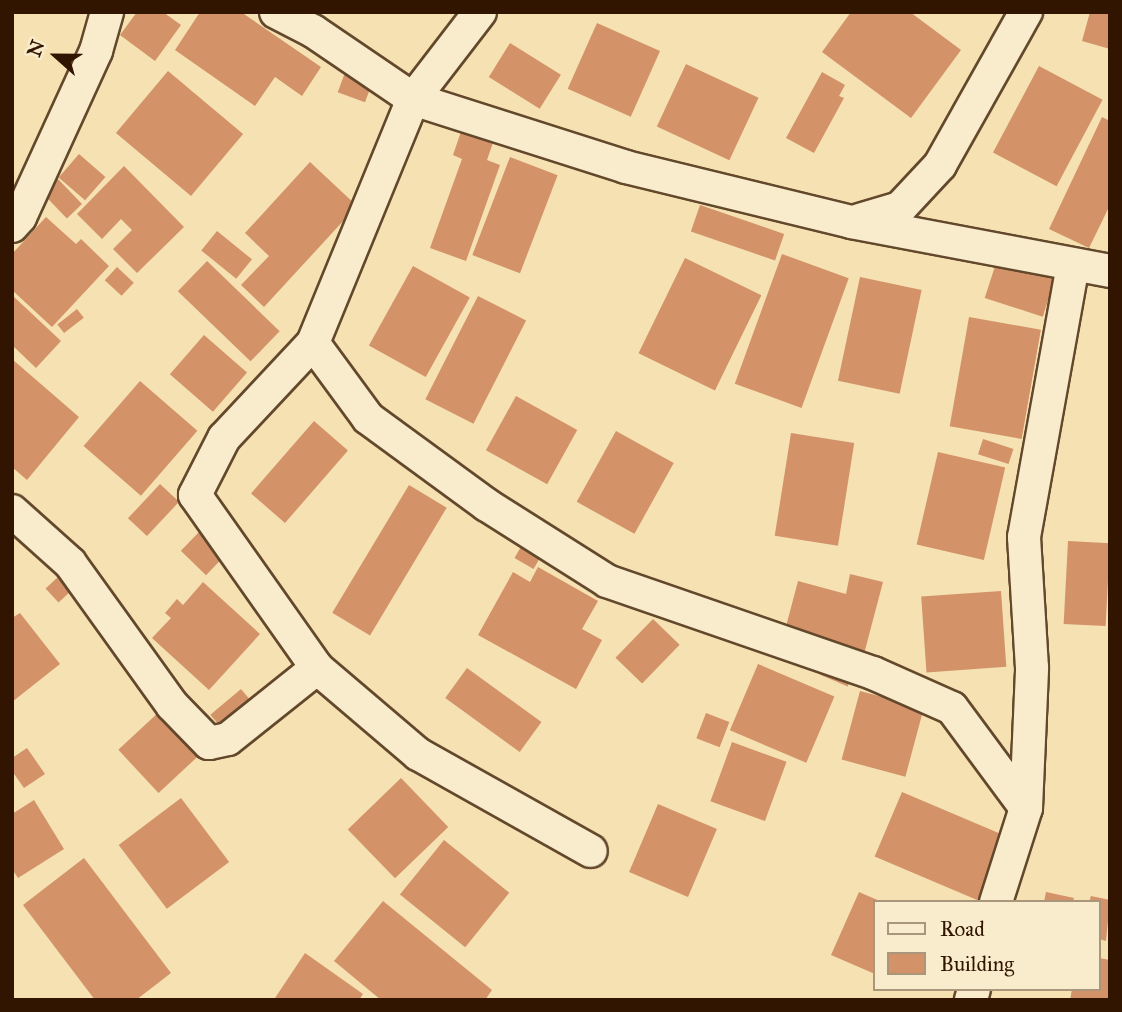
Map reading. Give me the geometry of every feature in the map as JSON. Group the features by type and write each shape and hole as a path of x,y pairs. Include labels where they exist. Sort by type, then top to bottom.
{"street":[{"path":"12,226 20,217 96,51 107,12"},
{"path":"276,12 313,31 413,99 626,167 851,222 1110,271"},
{"path":"480,12 413,99 313,343 224,438 195,495 317,668 418,754 591,851"},
{"path":"851,222 900,208 940,165 1026,12"},
{"path":"997,900 1026,808 1032,668 1024,537 1073,266"},
{"path":"313,343 368,418 487,505 607,581 873,673 952,708 1026,808"},
{"path":"12,511 70,563 172,705 209,743 228,739 317,668"}],"building":[{"path":"137,12 163,12 181,25 155,61 120,35"},
{"path":"200,12 241,12 321,67 302,96 275,77 255,106 175,50"},
{"path":"851,12 910,12 961,50 911,118 822,52"},
{"path":"1090,12 1110,12 1110,49 1082,41"},
{"path":"597,23 660,51 631,117 568,89"},
{"path":"510,43 561,75 540,109 489,77"},
{"path":"686,64 759,98 729,160 657,127"},
{"path":"1039,66 1103,100 1057,186 993,153"},
{"path":"347,67 374,77 365,102 338,92"},
{"path":"168,71 243,134 191,196 116,133"},
{"path":"822,72 845,85 839,96 844,98 814,153 786,138"},
{"path":"1102,117 1110,121 1110,205 1089,248 1049,229"},
{"path":"464,123 496,134 487,160 500,165 466,261 430,248 462,159 453,155"},
{"path":"79,154 105,177 85,200 59,177"},
{"path":"510,157 558,175 520,273 472,255"},
{"path":"310,162 357,206 264,307 241,285 269,256 245,233"},
{"path":"124,166 184,227 137,273 113,249 132,230 121,219 102,239 77,214"},
{"path":"57,178 82,204 67,218 42,193"},
{"path":"700,205 784,234 775,260 691,231"},
{"path":"46,217 76,244 81,239 109,266 52,327 12,290 12,254"},
{"path":"217,231 252,259 236,279 201,250"},
{"path":"782,254 849,278 802,408 735,384"},
{"path":"998,257 1056,276 1043,317 985,298"},
{"path":"685,258 761,295 715,391 639,353"},
{"path":"207,261 280,331 250,361 178,291"},
{"path":"413,266 470,298 426,377 369,346"},
{"path":"117,267 134,283 122,296 105,280"},
{"path":"860,277 922,290 900,394 838,381"},
{"path":"12,295 61,341 36,368 12,345"},
{"path":"478,296 526,321 473,424 425,399"},
{"path":"77,309 84,318 64,333 57,324"},
{"path":"969,317 1041,330 1022,439 950,426"},
{"path":"204,335 247,372 213,412 170,374"},
{"path":"12,359 79,417 27,480 12,467"},
{"path":"140,381 197,431 141,496 84,446"},
{"path":"516,396 577,430 547,484 486,450"},
{"path":"314,421 348,451 285,523 251,493"},
{"path":"616,431 674,463 634,534 577,502"},
{"path":"791,433 854,443 838,546 775,536"},
{"path":"983,439 1013,449 1008,464 978,454"},
{"path":"938,452 1005,468 984,560 917,545"},
{"path":"160,484 179,502 147,536 128,518"},
{"path":"409,485 447,508 370,635 332,613"},
{"path":"201,530 226,554 206,575 181,551"},
{"path":"526,538 545,549 534,569 514,558"},
{"path":"1068,541 1110,543 1106,626 1064,624"},
{"path":"538,567 598,601 582,629 602,640 576,689 478,635 513,572 530,582"},
{"path":"850,574 883,582 864,654 784,634 798,581 846,594"},
{"path":"58,577 71,591 59,602 46,589"},
{"path":"203,582 260,634 209,690 152,638 171,618 165,613 177,599 183,605"},
{"path":"1001,591 1006,667 926,672 921,597"},
{"path":"20,613 60,664 12,702 12,618"},
{"path":"653,619 680,645 642,684 615,658"},
{"path":"826,661 854,673 848,687 820,675"},
{"path":"758,664 834,696 806,763 730,730"},
{"path":"467,668 541,722 520,752 445,698"},
{"path":"241,689 258,709 227,735 210,715"},
{"path":"860,691 924,708 905,777 842,760"},
{"path":"160,711 200,754 159,793 118,750"},
{"path":"706,713 729,722 720,747 696,738"},
{"path":"732,742 787,762 765,821 710,801"},
{"path":"27,748 45,774 24,788 12,771 12,758"},
{"path":"401,778 448,827 395,878 348,829"},
{"path":"902,792 1005,836 977,900 875,856"},
{"path":"181,798 229,862 167,909 119,845"},
{"path":"34,800 64,849 18,878 12,869 12,814"},
{"path":"658,804 717,829 688,897 629,872"},
{"path":"444,840 509,893 465,947 400,894"},
{"path":"84,858 171,973 136,1000 95,1000 23,905"},
{"path":"859,892 877,900 874,900 874,974 831,955"},
{"path":"1046,892 1074,898 1074,900 1044,900"},
{"path":"1091,896 1110,900 1106,941 1101,940 1101,900 1090,900"},
{"path":"383,901 492,990 485,1000 381,1000 334,961"},
{"path":"305,953 363,994 359,1000 275,998"},
{"path":"1101,958 1110,960 1110,1000 1070,1000 1072,991 1101,991"}]}
